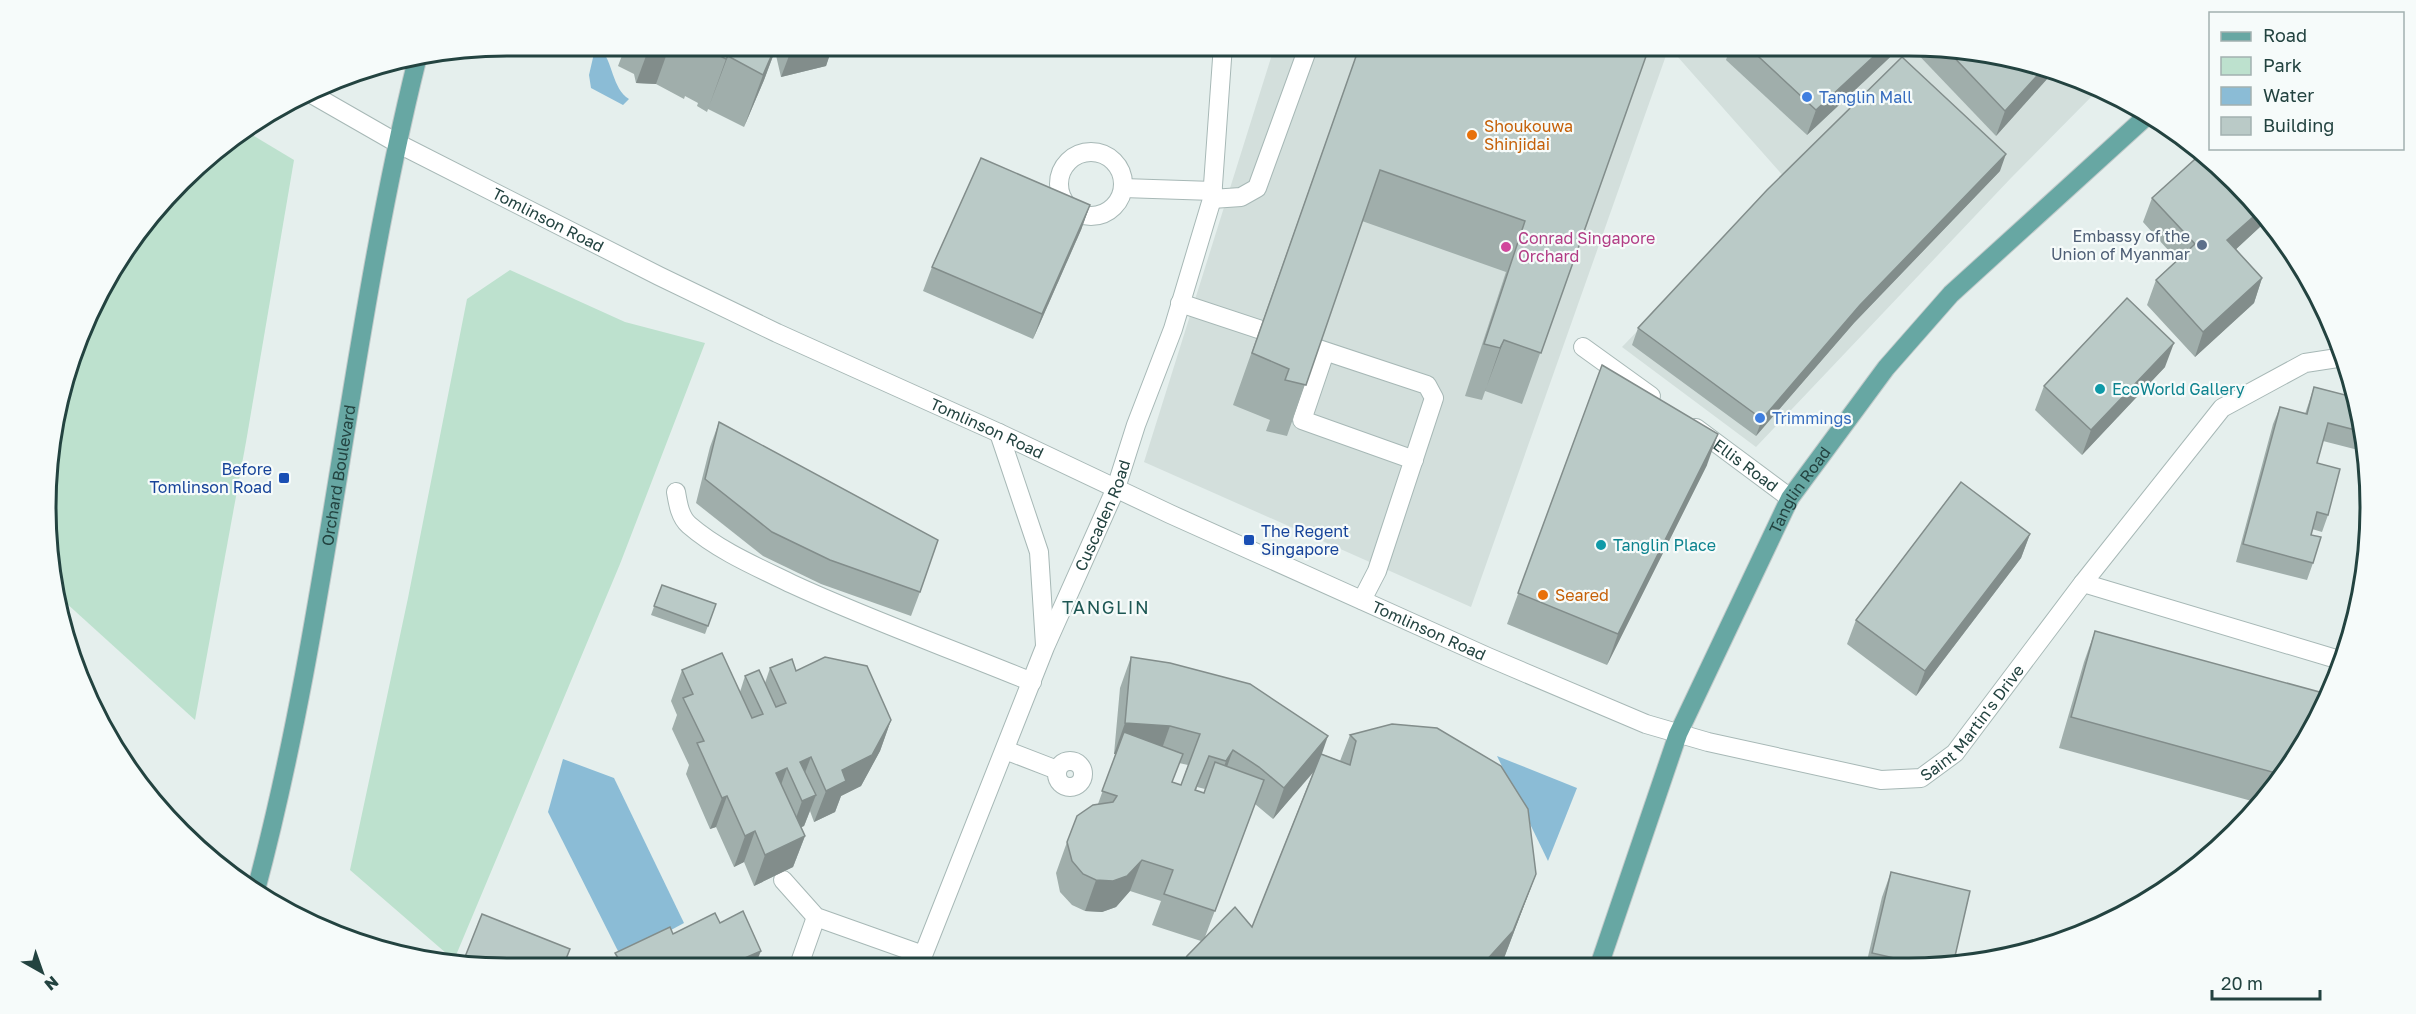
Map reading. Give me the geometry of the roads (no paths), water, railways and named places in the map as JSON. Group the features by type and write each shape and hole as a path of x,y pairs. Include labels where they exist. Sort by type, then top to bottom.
{"main road":[{"name":"Orchard Boulevard","path":"258,883 268,846 306,664 397,143 416,65"},
{"name":"Tanglin Road","path":"1602,958 1678,734 1791,498 1886,368 1951,294 2142,120"}],"street":[{"name":"Cuscaden Road","path":"923,958 1045,647 1116,488 1180,303 1212,195 1222,56"},
{"path":"1123,188 1241,197 1257,188 1305,56"},
{"name":"Tomlinson Road","path":"317,98 397,143 777,333 1498,662 1646,724 1678,734"},
{"path":"1180,303 1427,385 1434,398 1377,571 1362,600"},
{"path":"1583,347 1661,403"},
{"path":"1325,351 1302,420 1414,460"},
{"name":"Saint Martin's Drive","path":"1678,734 1881,780 1922,778 1955,753 2083,583 2222,408 2305,363 2336,358"},
{"name":"Ellis Road","path":"1680,417 1791,498"},
{"path":"999,433 1039,552 1045,647"},
{"path":"676,492 678,508 687,524 748,563 831,602 1032,682"},
{"path":"2083,583 2334,658"},
{"path":"1005,750 1057,770"},
{"path":"783,880 816,917 912,958"},
{"path":"802,958 816,917"}],"water":[{"path":"593,56 605,56 619,89 629,99 623,105 591,88 589,75"},
{"path":"1497,756 1577,788 1548,861"},
{"path":"563,759 614,778 684,923 621,957 548,812"}],"place":[{"name":"Tanglin Mall","path":"1807,97"},
{"name":"Shoukouwa Shinjidai","path":"1472,135"},
{"name":"Embassy of the Union of Myanmar","path":"2202,245"},
{"name":"Conrad Singapore Orchard","path":"1506,247"},
{"name":"EcoWorld Gallery","path":"2100,389"},
{"name":"Trimmings","path":"1760,418"},
{"name":"Before Tomlinson Road","path":"284,478"},
{"name":"The Regent Singapore","path":"1249,540"},
{"name":"Tanglin Place","path":"1601,545"},
{"name":"Seared","path":"1543,595"}],"district":[{"name":"TANGLIN","path":"1106,608"}]}
